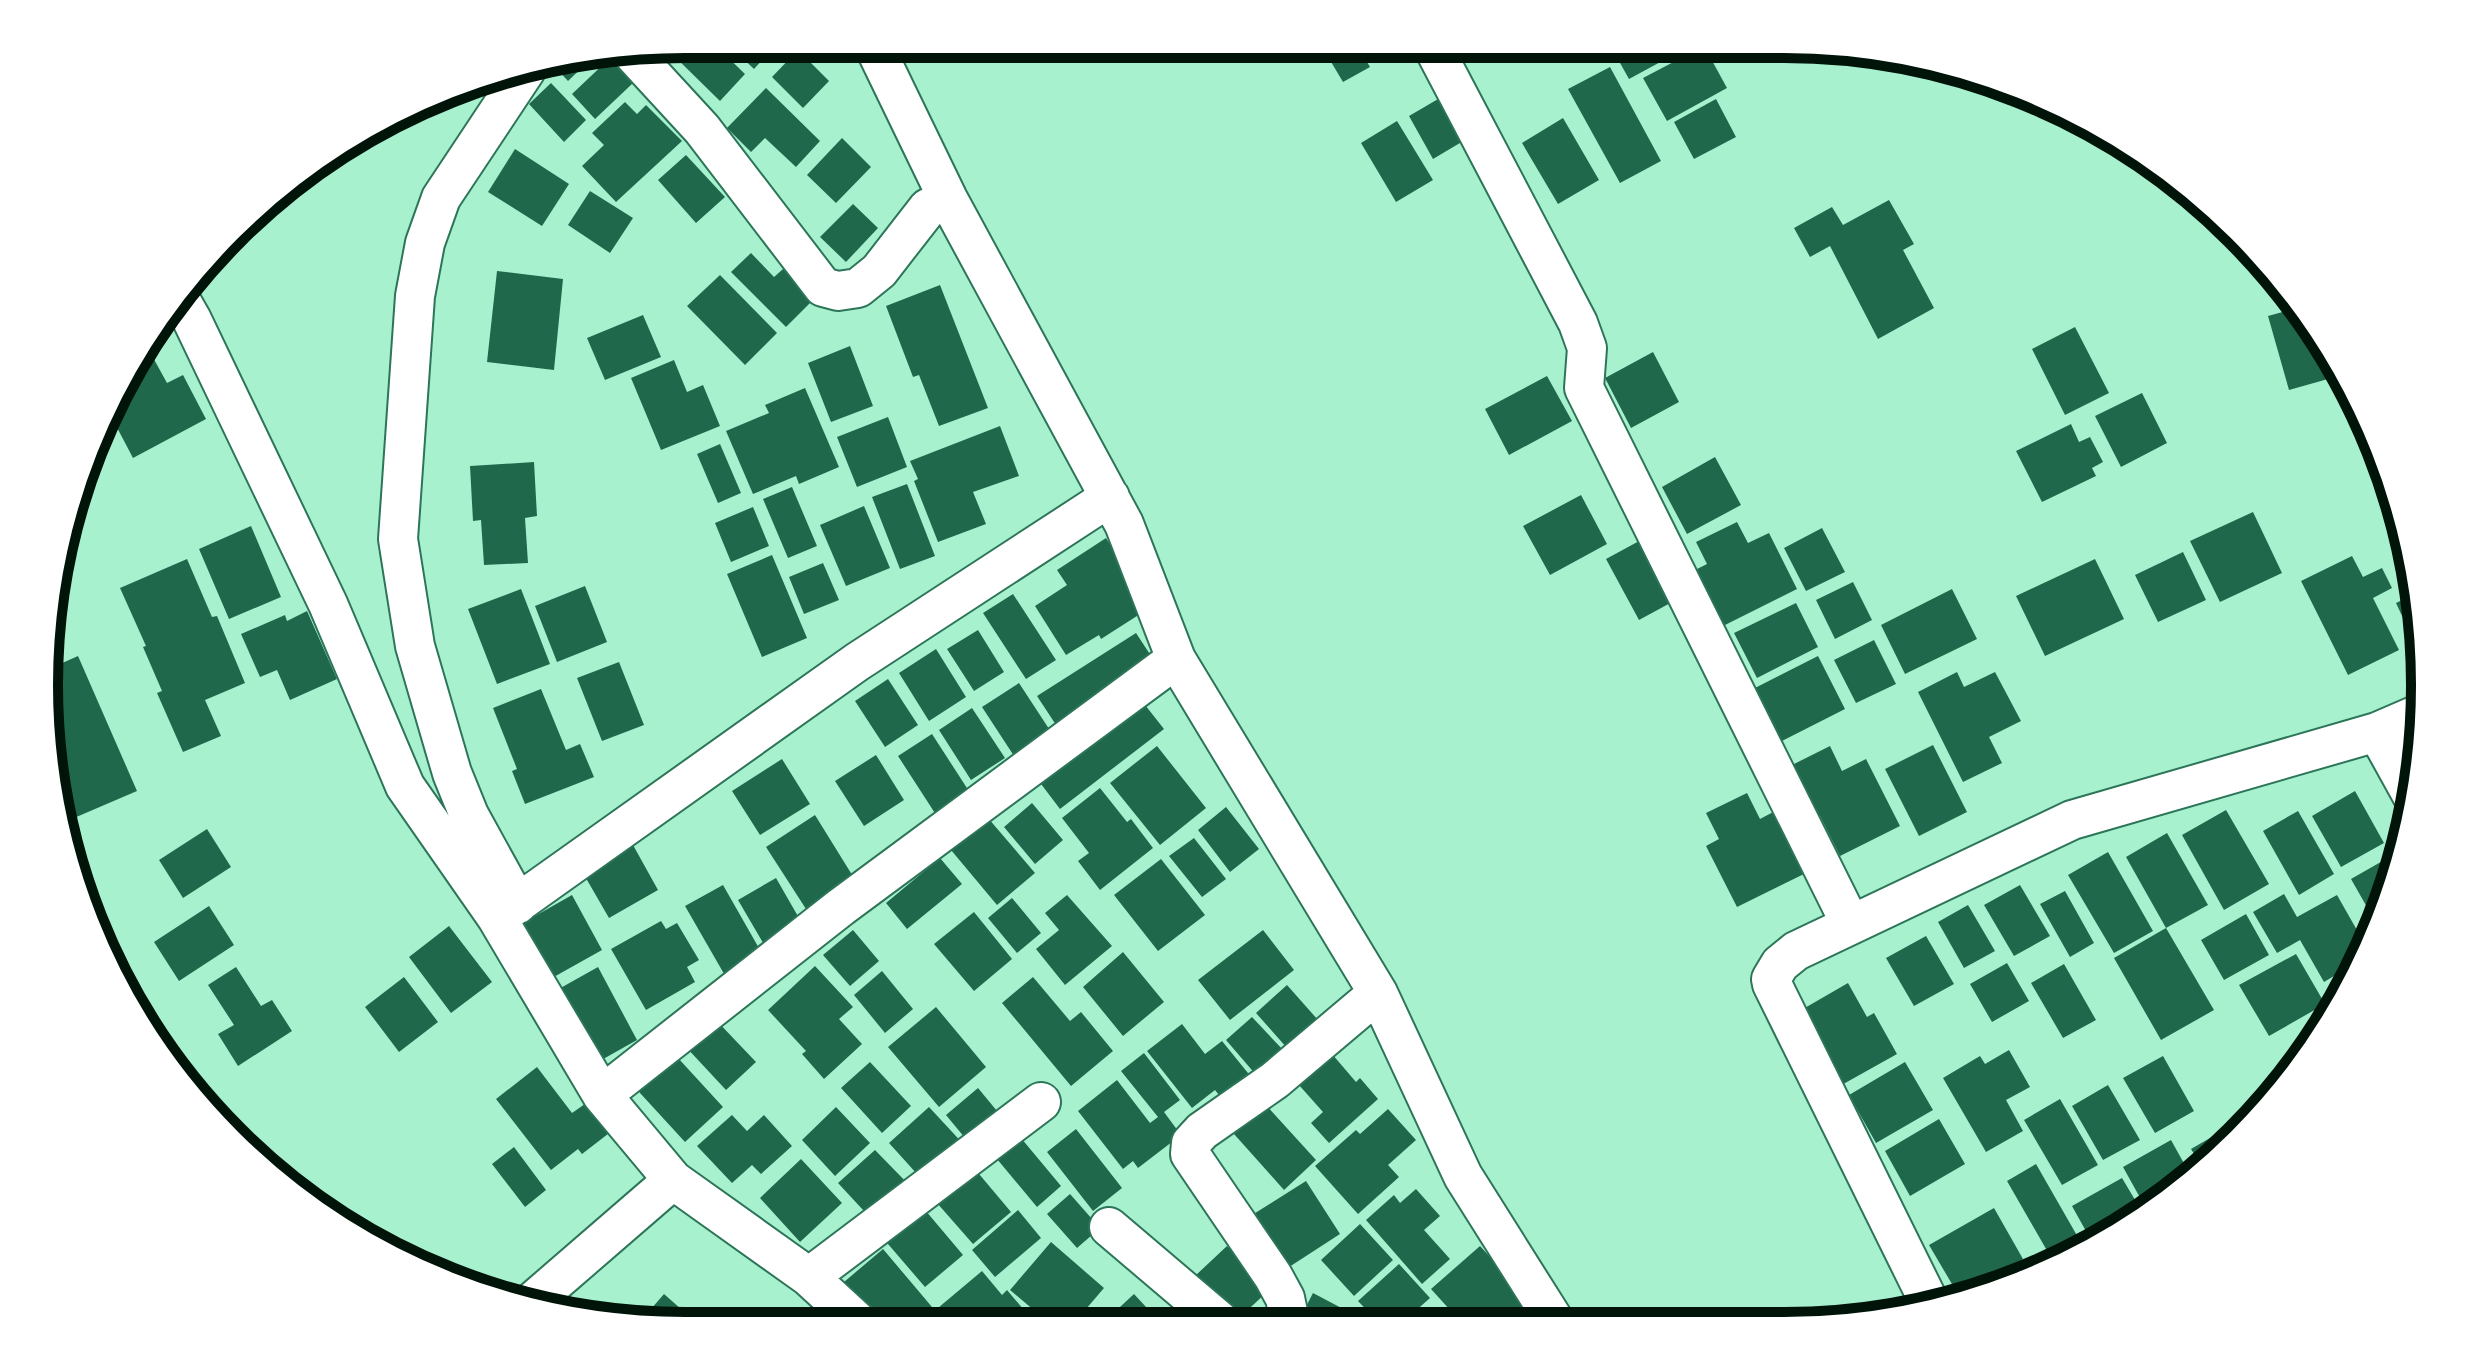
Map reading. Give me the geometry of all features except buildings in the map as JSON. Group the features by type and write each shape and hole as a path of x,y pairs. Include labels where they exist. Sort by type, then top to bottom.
{"street":[{"path":"880,58 948,199 1124,524 1176,659 1378,993 1463,1176 1549,1312"},
{"path":"1439,58 1578,323 1587,348 1584,388 1851,925"},
{"path":"638,60 702,129 823,287 838,291 858,288 879,271 928,208 948,199"},
{"path":"519,80 441,198 430,225 419,269 398,539 415,646 452,773 507,911 602,1095 673,1180 809,1277 847,1312"},
{"path":"185,307 328,604 405,786 507,911"},
{"path":"507,911 857,662 1110,497"},
{"path":"602,1095 841,907 1176,659"},
{"path":"1926,1296 1772,984 1773,973 1787,957 2072,820 2377,732 2410,718"},
{"path":"2377,732 2404,780"},
{"path":"405,786 469,815"},
{"path":"1288,1312 1285,1298 1273,1276 1190,1154 1191,1143 1202,1131 1275,1080 1378,993"},
{"path":"809,1277 1041,1102"},
{"path":"540,1295 673,1180"},
{"path":"1109,1227 1209,1312"}]}
